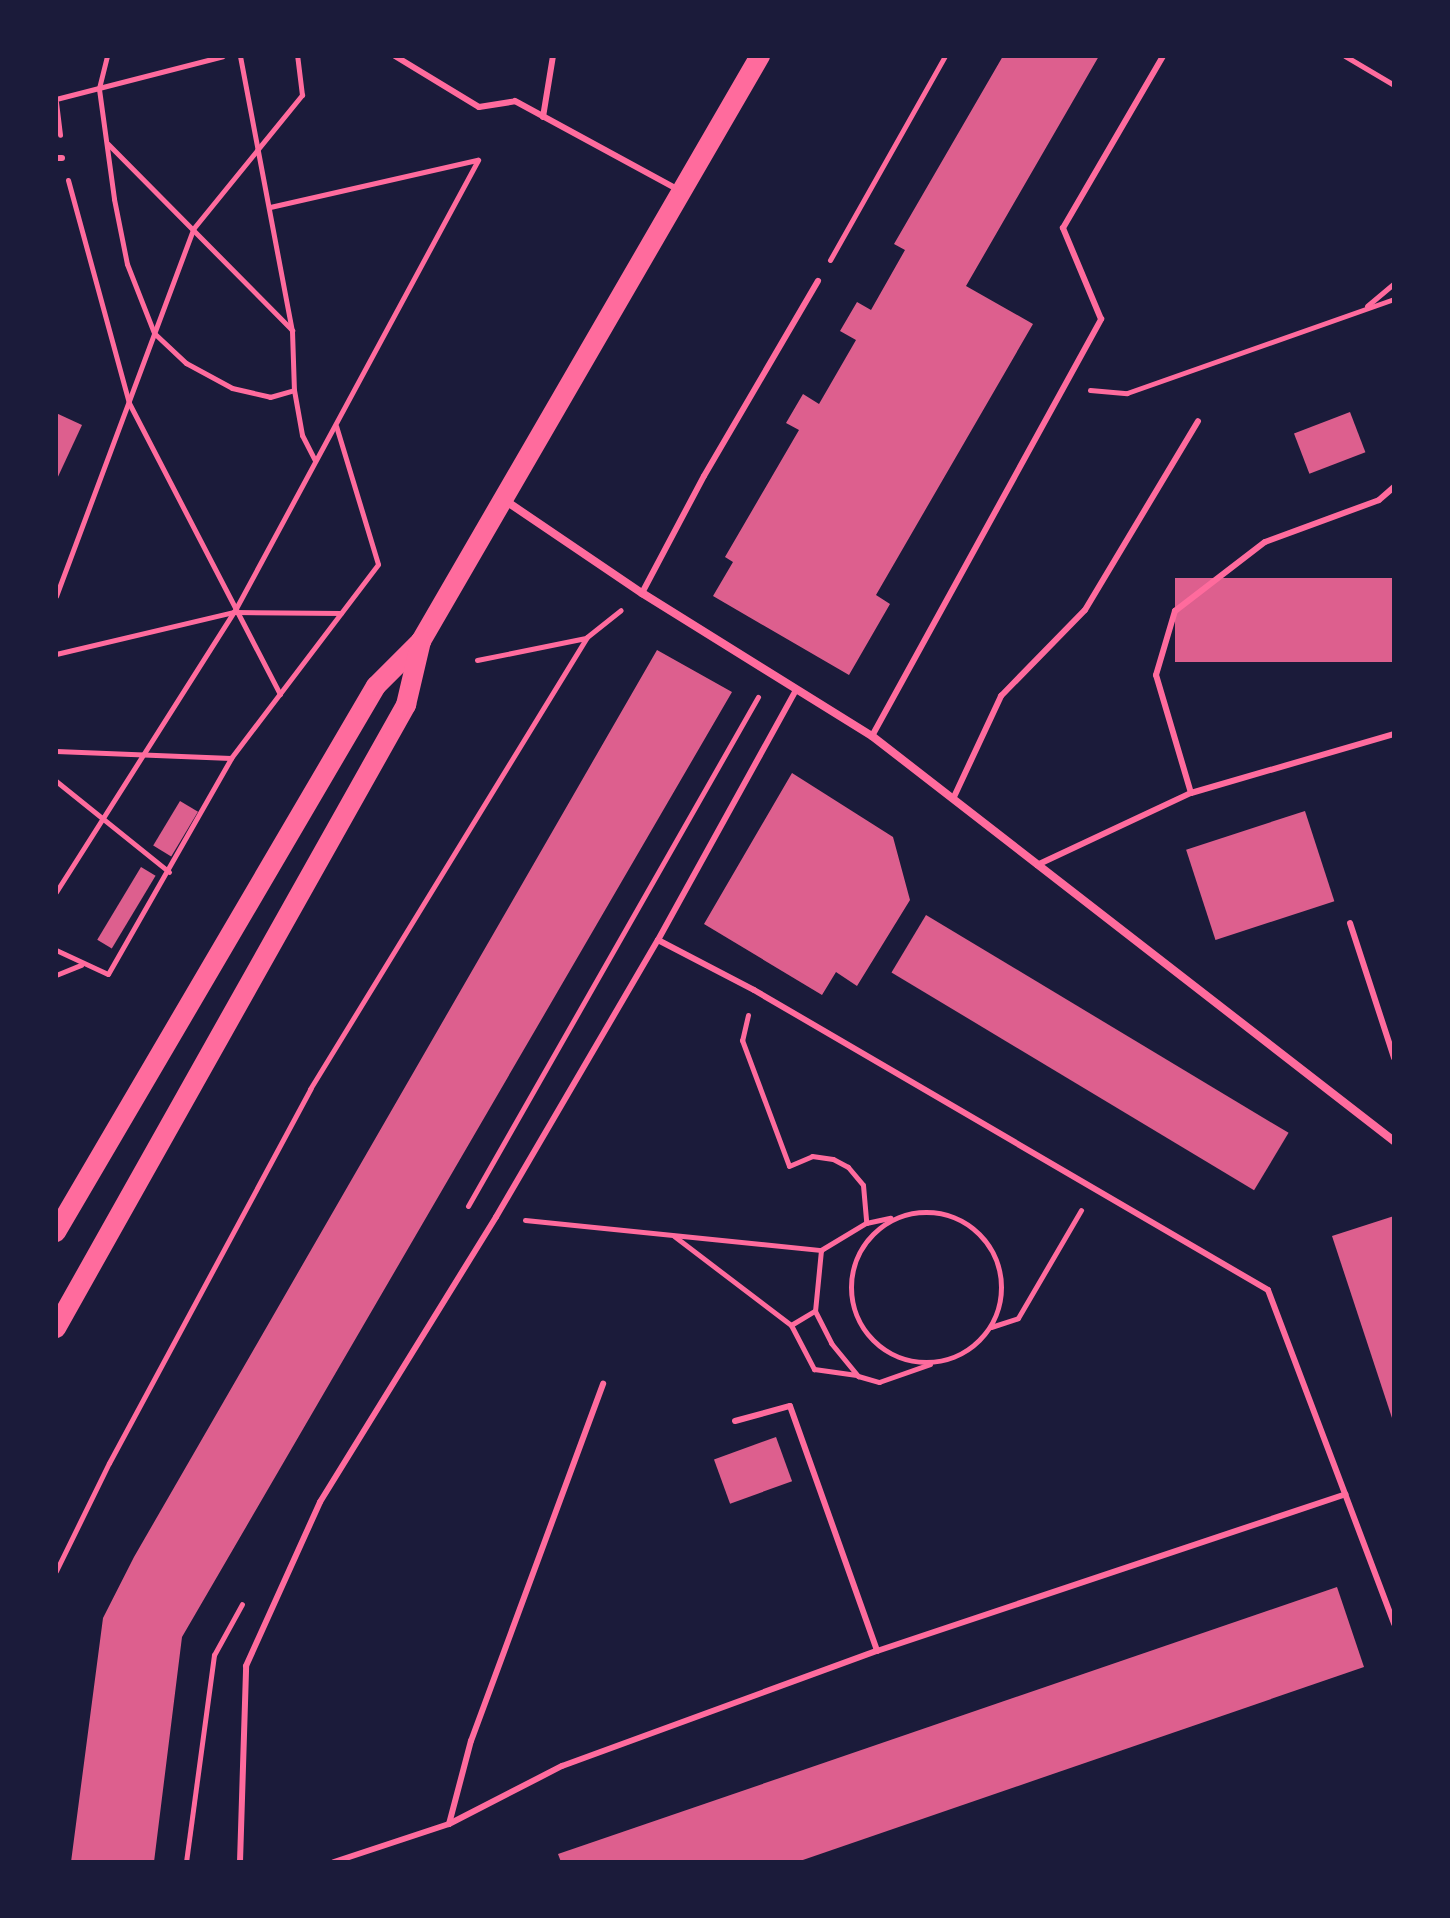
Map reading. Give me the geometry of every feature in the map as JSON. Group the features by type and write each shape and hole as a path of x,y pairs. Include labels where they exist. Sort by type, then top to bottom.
{"main road":[{"path":"56,1232 376,686 421,641 501,498 760,56"},
{"path":"56,1328 406,705 421,641"}],"street":[{"path":"501,498 642,593 872,736 1394,1141"}],"lane":[{"path":"395,56 479,107 515,101 681,190"},
{"path":"543,117 553,56"},
{"path":"872,736 1101,319 1063,228 1163,56"},
{"path":"642,593 704,476 818,281"},
{"path":"953,799 1001,696 1085,610 1198,421"},
{"path":"1191,793 1156,675 1175,611 1265,542 1379,500 1394,487"},
{"path":"240,1862 246,1666 320,1502 496,1217 658,940 796,690"},
{"path":"1037,865 1191,793 1394,734"},
{"path":"1350,923 1394,1058"},
{"path":"658,940 754,990 1268,1290 1394,1624"},
{"path":"449,1824 471,1741 603,1384"},
{"path":"735,1421 790,1406 877,1651"},
{"path":"334,1862 449,1824 562,1766 877,1651 1345,1494"}],"path":[{"path":"107,56 99,89 106,143 127,264 154,333 186,363 232,388 270,397 294,390"},
{"path":"223,56 56,100 59,158 129,403 234,612 280,694"},
{"path":"240,56 260,147 292,331 294,390 302,435 316,461"},
{"path":"56,596 193,229 302,95 297,56"},
{"path":"818,281 945,56"},
{"path":"1345,56 1394,85"},
{"path":"106,143 292,331"},
{"path":"56,892 140,755 234,612 478,160 270,207"},
{"path":"1363,309 1394,283"},
{"path":"1065,387 1127,393 1394,299"},
{"path":"56,950 82,965 108,974 169,872 231,758 378,564 335,425"},
{"path":"56,1571 109,1463 310,1089 587,637 642,593"},
{"path":"56,654 234,612 342,613"},
{"path":"477,660 587,637"},
{"path":"56,751 231,758"},
{"path":"56,781 169,872"},
{"path":"56,975 82,965"},
{"path":"754,990 742,1040 789,1166 812,1156 833,1159 848,1167 863,1185 866,1223"},
{"path":"990,1328 1018,1318 1095,1187"},
{"path":"496,1217 821,1250 866,1223 915,1211 937,1211 958,1217 990,1245 999,1265 1002,1287 999,1308 990,1328 976,1344 958,1356 879,1382 814,1369 791,1325 673,1236"},
{"path":"895,1217 876,1229 862,1245 853,1265 853,1308 862,1327 876,1344 915,1362 937,1362"},
{"path":"821,1250 815,1311 831,1343 858,1376"},
{"path":"791,1325 815,1311"}],"building":[{"path":"1003,56 1099,56 966,286 1033,324 876,595 890,604 849,675 713,596 733,562 725,557 799,430 786,423 803,394 819,404 856,340 840,331 857,302 871,310 905,250 894,244"},
{"path":"1350,412 1365,452 1309,474 1294,434"},
{"path":"56,413 82,425 56,481"},
{"path":"1175,578 1394,578 1394,662 1175,662"},
{"path":"657,650 732,692 182,1637 154,1862 71,1862 103,1618 134,1557"},
{"path":"792,773 893,837 910,900 857,986 836,972 822,995 704,924"},
{"path":"180,801 198,812 171,856 153,846"},
{"path":"1305,811 1334,901 1215,940 1186,850"},
{"path":"141,867 156,876 112,949 97,940"},
{"path":"926,915 1289,1133 1254,1190 891,972"},
{"path":"1394,1216 1394,1421 1393,1421 1332,1236"},
{"path":"776,1437 792,1481 730,1504 714,1460"},
{"path":"1337,1587 1364,1667 797,1862 561,1862 558,1854"}]}
